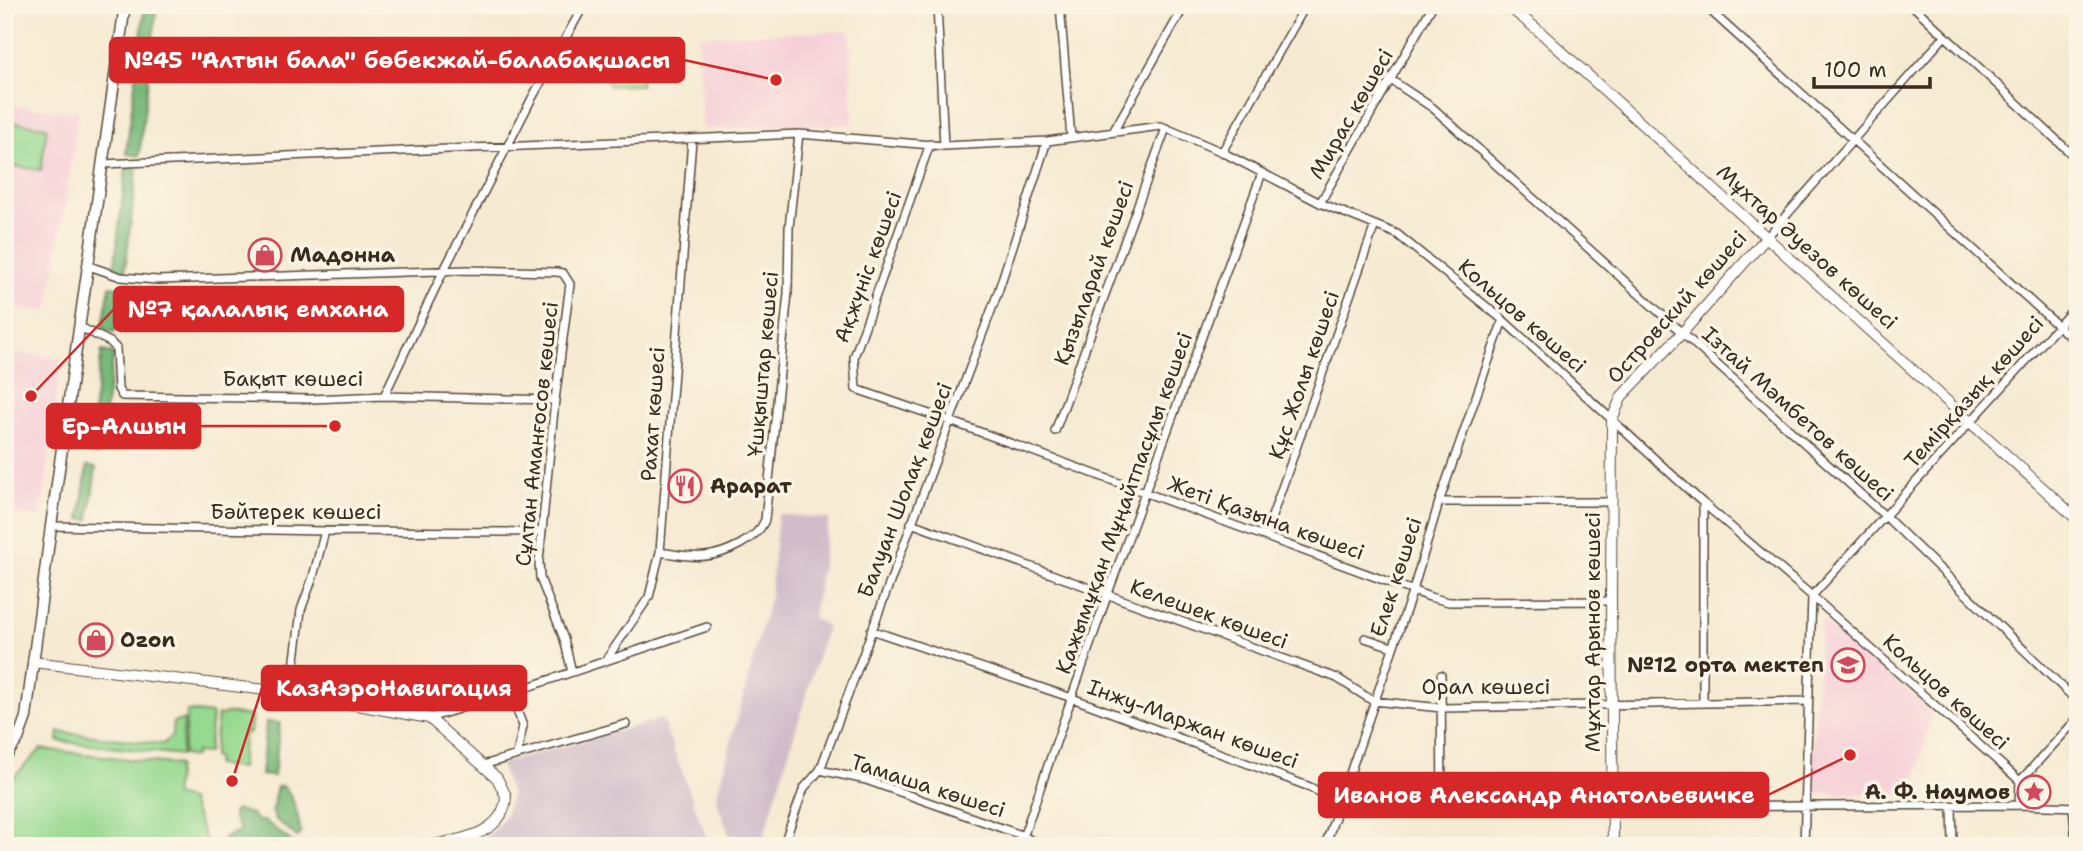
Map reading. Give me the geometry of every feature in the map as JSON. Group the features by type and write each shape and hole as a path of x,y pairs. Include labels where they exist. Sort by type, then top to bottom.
{"main road":[{"path":"5,757 18,740 26,717 125,5"}],"street":[{"path":"384,396 443,272 532,98 584,5"},
{"path":"937,5 944,146"},
{"path":"1060,5 1071,138"},
{"path":"1114,132 1185,5"},
{"path":"1222,152 1306,5"},
{"name":"Мирас көшесі","path":"1320,203 1433,5"},
{"name":"Мұхтар Әуезов көшесі","path":"1507,5 1538,30 2078,520"},
{"path":"1704,5 2078,344"},
{"path":"1912,5 2078,160"},
{"name":"Островский көшесі","path":"1612,419 1622,396 1945,36"},
{"name":"Ізтай Мәмбетов көшесі","path":"1391,80 1433,108 1682,332 1885,516 2078,702"},
{"name":"Кольцов көшесі","path":"103,164 799,134 944,146 1047,141 1161,126 1222,152 1320,203 1397,234 1503,320 1703,503 2020,781"},
{"name":"Қызыларай көшесі","path":"1055,431 1166,128"},
{"name":"Ұшқыштар көшесі","path":"660,552 693,556 714,554 752,537 762,528 765,520 788,293 789,228 799,134"},
{"name":"Рахат көшесі","path":"606,660 649,597 660,552 692,140"},
{"name":"Балуан Шолақ көшесі","path":"783,846 804,788 820,771 997,295 1047,141"},
{"name":"Ақжүніс көшесі","path":"930,144 854,358 854,369 856,388 950,421"},
{"name":"Қажымұқан Мұңайтпасұлы көшесі","path":"1020,846 1107,596 1262,173"},
{"name":"Құс Жолы көшесі","path":"1265,536 1375,225"},
{"path":"89,266 121,276 157,280 443,272"},
{"name":"Сұлтан Аманғосов көшесі","path":"443,272 556,272 568,278 570,284 538,561 540,578 564,639 572,672"},
{"name":"Темірқазық көшесі","path":"1812,596 2078,304"},
{"name":"Елек көшесі","path":"1325,846 1413,590 1439,502 1503,320"},
{"name":"Бақыт көшесі","path":"80,327 110,342 116,348 118,389 122,396 311,399 384,396 555,400"},
{"name":"Мұхтар Арынов көшесі","path":"1612,419 1613,846"},
{"name":"Жеті Қазына көшесі","path":"950,421 1430,597 1449,602 1611,601"},
{"path":"1439,502 1612,502"},
{"path":"1703,503 1703,703"},
{"name":"Келешек көшесі","path":"911,523 1337,678 1373,701"},
{"name":"Бәйтерек көшесі","path":"51,526 541,532"},
{"path":"291,694 302,610 325,531"},
{"path":"1804,846 1812,596"},
{"path":"33,662 291,694 429,718 707,627"},
{"name":"Інжу-Маржан көшесі","path":"871,631 1072,698 1310,786 1340,804"},
{"path":"1365,638 1392,647"},
{"path":"1441,675 1443,808"},
{"path":"510,693 523,726 517,754"},
{"name":"Орал көшесі","path":"1373,701 1442,708 1808,701"},
{"path":"428,846 482,832 501,816 506,803 505,790 497,778 429,718"},
{"path":"2019,805 2020,781 2078,718"},
{"path":"483,765 626,724"},
{"name":"Тамаша көшесі","path":"820,771 866,780 1024,836 1040,846"},
{"path":"1340,804 1443,808 2075,807 2076,846"},
{"path":"1952,806 1953,846"}],"shaded area":[{"path":"850,31 853,124 702,129 699,36"},
{"path":"5,105 79,112 48,311 5,308"},
{"path":"5,350 61,359 41,517 5,512"},
{"path":"778,514 829,519 813,618 827,625 763,839 729,835 716,798 770,596"},
{"name":"№12 орта мектеп","path":"1821,619 1934,711 1911,793 1811,794"},
{"path":"662,719 710,846 461,846 485,837 505,817 511,795 500,764"}],"green space":[{"path":"145,5 157,5 139,156 126,154"},
{"path":"607,67 641,67 641,85 608,86"},
{"path":"5,121 47,127 41,170 5,165"},
{"path":"126,168 137,169 125,271 114,270"},
{"path":"110,286 123,288 115,332 102,330"},
{"path":"102,351 114,353 98,455 87,453"},
{"path":"87,466 96,468 89,520 80,519"},
{"path":"187,711 212,714 208,753 195,752 195,757 183,755"},
{"path":"225,713 252,716 250,733 245,733 241,768 216,765 217,758 213,757 218,715"},
{"path":"184,720 181,755 58,741 59,732 163,744 172,736 173,722"},
{"path":"266,722 280,723 274,776 261,775"},
{"path":"41,749 178,765 174,796 190,800 208,846 5,846 5,786"},
{"path":"283,786 293,801 297,815 301,834 297,837 275,819 272,810 277,787"},
{"path":"237,810 252,814 257,821 265,821 295,844 227,846 223,839 240,830 233,818 233,812"}],"place":[{"name":"№45 \"Алтын бала\" бөбекжай-балабақшасы","path":"776,80"},
{"name":"Мадонна","path":"265,255"},
{"name":"№7 қалалық емхана","path":"31,396"},
{"name":"Ер-Алшын","path":"335,426"},
{"name":"Арарат","path":"685,486"},
{"name":"Ozon","path":"96,640"},
{"name":"№12 орта мектеп","path":"1848,665"},
{"name":"Иванов Александр Анатольевичке","path":"1850,755"},
{"name":"КазАэроНавигация","path":"232,781"},
{"name":"А. Ф. Наумов","path":"2034,792"}]}
